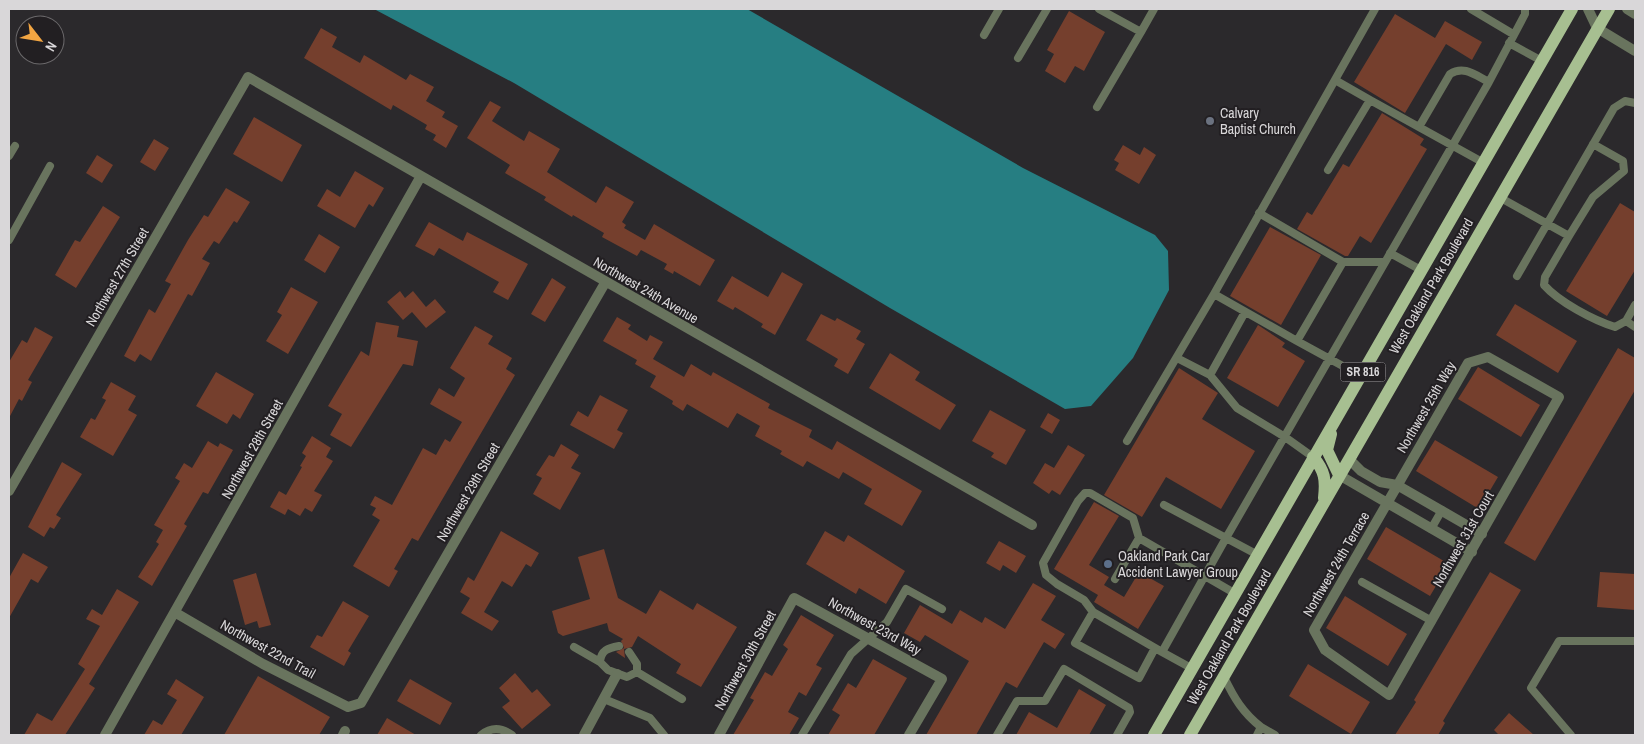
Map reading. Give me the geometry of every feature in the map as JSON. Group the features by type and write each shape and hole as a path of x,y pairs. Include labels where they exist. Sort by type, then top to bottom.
{"main road":[{"name":"West Oakland Park Boulevard","path":"1154,735 1572,9"},
{"name":"West Oakland Park Boulevard","path":"1190,735 1609,9"},
{"path":"1333,424 1327,450 1339,475"},
{"path":"1314,457 1323,468 1326,479 1324,503"}],"street":[{"path":"1588,9 1597,28 1635,51"},
{"path":"1627,9 1635,14"},
{"name":"Northwest 24th Avenue","path":"248,77 605,283 1032,525"},
{"name":"Northwest 27th Street","path":"9,490 248,77"},
{"name":"Northwest 28th Street","path":"105,735 176,613 421,176"},
{"name":"Northwest 29th Street","path":"348,707 361,703 605,283"},
{"name":"Northwest 25th Way","path":"1388,502 1468,362 1488,356 1559,397"},
{"name":"Northwest 31st Court","path":"1389,694 1559,397"},
{"path":"1349,459 1361,471 1380,482 1397,485 1482,534"},
{"path":"1339,475 1472,552"},
{"name":"Northwest 24th Terrace","path":"1388,502 1314,630 1325,650 1389,694"},
{"name":"Northwest 23rd Way","path":"794,598 869,637 942,679 909,735"},
{"name":"Northwest 30th Street","path":"719,735 794,598"},
{"name":"Northwest 22nd Trail","path":"176,613 263,664 348,707"},
{"path":"584,735 617,674"}],"lane":[{"path":"984,35 999,9"},
{"path":"1018,58 1047,9"},
{"path":"1099,9 1141,32"},
{"path":"1097,107 1154,9"},
{"path":"1127,441 1214,294 1375,9"},
{"path":"1471,9 1513,34"},
{"path":"1093,612 1075,643 1139,678 1159,650 1204,577 1285,437 1489,82 1525,14 1525,9"},
{"path":"1509,42 1542,61"},
{"path":"1419,127 1450,74 1457,69 1464,69 1489,82"},
{"path":"1335,80 1484,163"},
{"path":"1328,170 1370,100"},
{"path":"1517,276 1614,108 1626,102 1635,103"},
{"path":"1593,144 1623,160 1624,171 1593,197 1545,277 1544,285 1551,293 1602,323 1614,327 1626,321 1635,305"},
{"path":"9,156 15,146"},
{"path":"9,240 50,166"},
{"path":"1499,197 1569,236"},
{"path":"1259,213 1343,262 1385,262"},
{"path":"1390,253 1421,270"},
{"path":"1297,341 1343,262"},
{"path":"1214,294 1361,376"},
{"path":"1210,375 1245,312"},
{"path":"1626,321 1635,326"},
{"path":"1177,358 1210,375 1237,408 1314,457"},
{"path":"1193,669 1093,612 1084,600 1046,575 1043,563 1078,501 1085,493 1090,493 1132,518 1139,538 1236,594"},
{"path":"1164,505 1258,555"},
{"path":"1431,529 1442,510"},
{"path":"1116,580 1139,538"},
{"path":"1362,582 1432,620"},
{"path":"802,735 851,654 887,622 906,589 942,609"},
{"path":"1571,735 1531,688 1559,641 1635,641"},
{"path":"574,646 600,662 608,670 617,674 627,677 637,672"},
{"path":"600,662 604,651 619,646"},
{"path":"629,652 637,664 637,672"},
{"path":"997,735 1017,701 1046,701 1064,670 1129,708 1130,712 1117,735"},
{"path":"637,672 682,699"},
{"path":"1224,677 1233,697 1246,715 1275,735"},
{"path":"604,699 650,718 664,735"},
{"path":"1257,735 1261,727"},
{"path":"481,735 488,730 496,728 512,735"}],"water":[{"path":"374,9 747,9 1023,168 1155,235 1168,251 1169,290 1133,358 1091,406 1065,409 890,308 514,83"}],"building":[{"path":"1069,11 1105,32 1084,71 1075,66 1065,83 1045,71 1054,54 1047,50"},
{"path":"1395,14 1435,38 1445,21 1482,42 1472,60 1446,44 1405,113 1354,82"},
{"path":"321,28 337,37 332,47 360,63 364,55 406,80 410,74 434,87 426,101 445,112 442,117 458,126 446,148 433,140 436,135 425,129 427,125 393,105 391,110 304,58"},
{"path":"490,101 501,107 492,121 524,141 529,131 560,149 547,172 596,203 606,186 634,202 622,222 626,225 624,228 645,240 654,224 715,260 700,286 674,271 673,274 664,269 667,264 641,250 637,256 602,237 604,233 573,215 572,217 544,200 546,197 505,173 510,165 467,138"},
{"path":"1382,113 1424,139 1420,145 1427,149 1371,243 1360,236 1348,256 1345,256 1297,229 1307,212 1312,215 1343,164 1349,167"},
{"path":"254,117 302,145 282,182 233,154"},
{"path":"154,139 169,148 155,171 140,162"},
{"path":"1123,145 1140,155 1144,147 1156,155 1139,184 1115,170 1119,163 1114,160"},
{"path":"97,155 113,165 102,183 86,173"},
{"path":"355,171 384,188 373,207 369,204 355,228 317,206 327,189 340,197"},
{"path":"226,188 250,202 237,223 234,221 219,244 214,241 202,259 210,263 192,296 188,294 151,361 140,354 135,362 124,356 149,309 155,313 171,284 165,281 188,240 204,215 208,217"},
{"path":"1620,203 1635,212 1635,270 1607,316 1566,291"},
{"path":"103,206 120,217 76,288 55,275 75,240 80,242"},
{"path":"429,222 463,241 467,232 528,264 508,300 493,292 499,282 439,248 434,256 415,246"},
{"path":"1270,227 1321,255 1281,325 1230,296"},
{"path":"319,234 340,247 325,273 304,260"},
{"path":"782,272 803,284 775,335 761,327 763,324 735,307 733,310 717,301 732,276 768,297"},
{"path":"552,278 566,287 545,322 531,314"},
{"path":"291,287 318,302 288,354 266,341 282,315 277,312"},
{"path":"400,291 405,298 413,291 426,307 435,299 446,312 426,328 412,312 403,320 387,302"},
{"path":"1515,304 1577,341 1558,373 1496,335"},
{"path":"821,314 835,321 837,318 861,331 856,339 865,344 848,374 834,366 838,359 806,340"},
{"path":"617,317 631,325 628,329 647,341 650,335 663,342 653,359 684,377 691,364 711,376 713,372 770,404 768,408 812,430 809,437 832,450 837,441 922,491 902,526 864,504 872,489 843,472 839,479 807,461 803,467 780,454 782,451 755,436 760,426 737,413 728,428 687,404 683,411 672,404 673,401 650,387 656,376 635,364 637,360 603,341"},
{"path":"376,322 399,326 397,337 418,341 413,366 403,364 351,447 330,435 342,414 328,406 361,351 369,356"},
{"path":"1258,325 1285,343 1282,347 1305,361 1278,407 1227,378"},
{"path":"475,326 493,336 488,344 512,358 506,369 515,375 418,541 412,538 394,569 398,571 389,587 353,566 380,520 372,515 376,508 370,505 375,496 392,505 423,448 436,455 445,439 450,442 462,422 430,404 439,388 454,397 465,378 450,368"},
{"path":"35,327 53,337 28,380 32,382 22,401 19,399 9,418 9,362 22,340 27,343"},
{"path":"1618,348 1635,358 1635,390 1535,561 1504,543"},
{"path":"890,353 920,372 915,380 956,405 940,430 869,388"},
{"path":"1478,367 1540,405 1521,437 1458,399"},
{"path":"1179,368 1218,393 1202,419 1255,451 1221,509 1166,477 1142,517 1104,495"},
{"path":"216,372 254,394 240,419 233,414 227,424 196,406"},
{"path":"111,382 136,396 128,410 137,415 113,456 80,437 91,418 95,420 106,400 102,398"},
{"path":"600,395 628,410 617,430 623,433 614,449 570,425 578,411 588,417"},
{"path":"990,410 1026,430 1006,465 991,457 994,453 972,441"},
{"path":"1048,413 1060,420 1052,434 1040,427"},
{"path":"312,436 331,448 326,457 333,461 314,491 322,495 312,512 305,508 300,516 288,509 285,515 270,507 279,491 286,495 302,467 300,466 306,456 302,453"},
{"path":"1435,440 1498,477 1479,509 1416,471"},
{"path":"208,441 218,447 220,443 233,450 208,494 203,492 184,524 187,526 152,586 138,577 159,544 156,542 163,530 154,525 180,481 175,478 184,463 192,468"},
{"path":"561,444 579,455 571,468 581,473 560,510 533,494 542,478 536,475 549,455 554,457"},
{"path":"1068,445 1085,455 1060,495 1052,490 1049,494 1033,483 1045,463 1054,468"},
{"path":"62,462 82,474 56,515 61,518 54,529 50,527 44,537 28,527"},
{"path":"1094,502 1119,516 1089,565 1109,577 1104,585 1124,597 1139,572 1164,586 1138,629 1094,602 1098,595 1054,569"},
{"path":"1386,527 1449,564 1430,596 1367,559"},
{"path":"501,531 539,553 531,567 526,564 512,587 502,581 484,612 499,621 492,631 461,613 470,598 460,592 468,577 474,581"},
{"path":"825,531 844,542 848,535 905,571 886,604 859,588 856,594 806,564"},
{"path":"999,541 1026,556 1016,573 1003,565 1000,571 986,563"},
{"path":"604,549 618,598 646,614 660,590 693,610 697,603 737,627 701,687 676,673 681,664 638,636 632,647 624,649 625,658 616,652 624,648 621,641 623,639 609,631 607,623 563,636 558,633 552,611 590,599 578,557"},
{"path":"23,553 48,567 38,583 31,579 9,618 9,578"},
{"path":"1490,572 1521,590 1443,721 1445,723 1438,735 1395,735 1416,702 1414,700"},
{"path":"1600,572 1635,574 1635,610 1597,607"},
{"path":"256,573 271,625 259,628 257,621 245,625 233,580"},
{"path":"1033,583 1056,596 1041,620 1065,634 1055,649 1044,642 1017,688 1006,682 976,735 926,735 969,661 925,635 920,642 904,633 920,605 952,624 960,610 982,623 985,617 1005,629"},
{"path":"117,589 139,602 89,684 95,688 65,735 24,735 37,713 52,721 85,669 78,664 100,626 86,619 92,609 102,615"},
{"path":"1345,596 1407,634 1388,666 1326,628"},
{"path":"343,601 369,616 348,651 351,653 344,666 310,647 317,635 322,637"},
{"path":"801,615 834,635 816,665 822,668 806,696 799,692 788,712 799,718 789,735 733,735 754,700 750,698 765,672 772,676 788,649 783,645"},
{"path":"873,659 907,678 874,735 828,735 840,715 832,710 848,683 856,688"},
{"path":"1308,664 1370,702 1351,734 1289,696"},
{"path":"515,673 532,693 537,689 551,705 522,729 502,707 510,701 499,688"},
{"path":"258,676 330,717 319,735 224,735"},
{"path":"176,679 204,697 181,735 144,735 153,720 162,725 177,700 167,694"},
{"path":"410,679 452,703 440,725 397,701"},
{"path":"1079,689 1106,705 1089,735 1016,735 1029,712 1057,728"},
{"path":"1509,713 1534,735 1499,735 1494,730"},
{"path":"387,718 416,735 377,735"}],"place":[{"name":"Calvary Baptist Church","path":"1210,121"},
{"name":"Oakland Park Car Accident Lawyer Group","path":"1108,564"}]}
